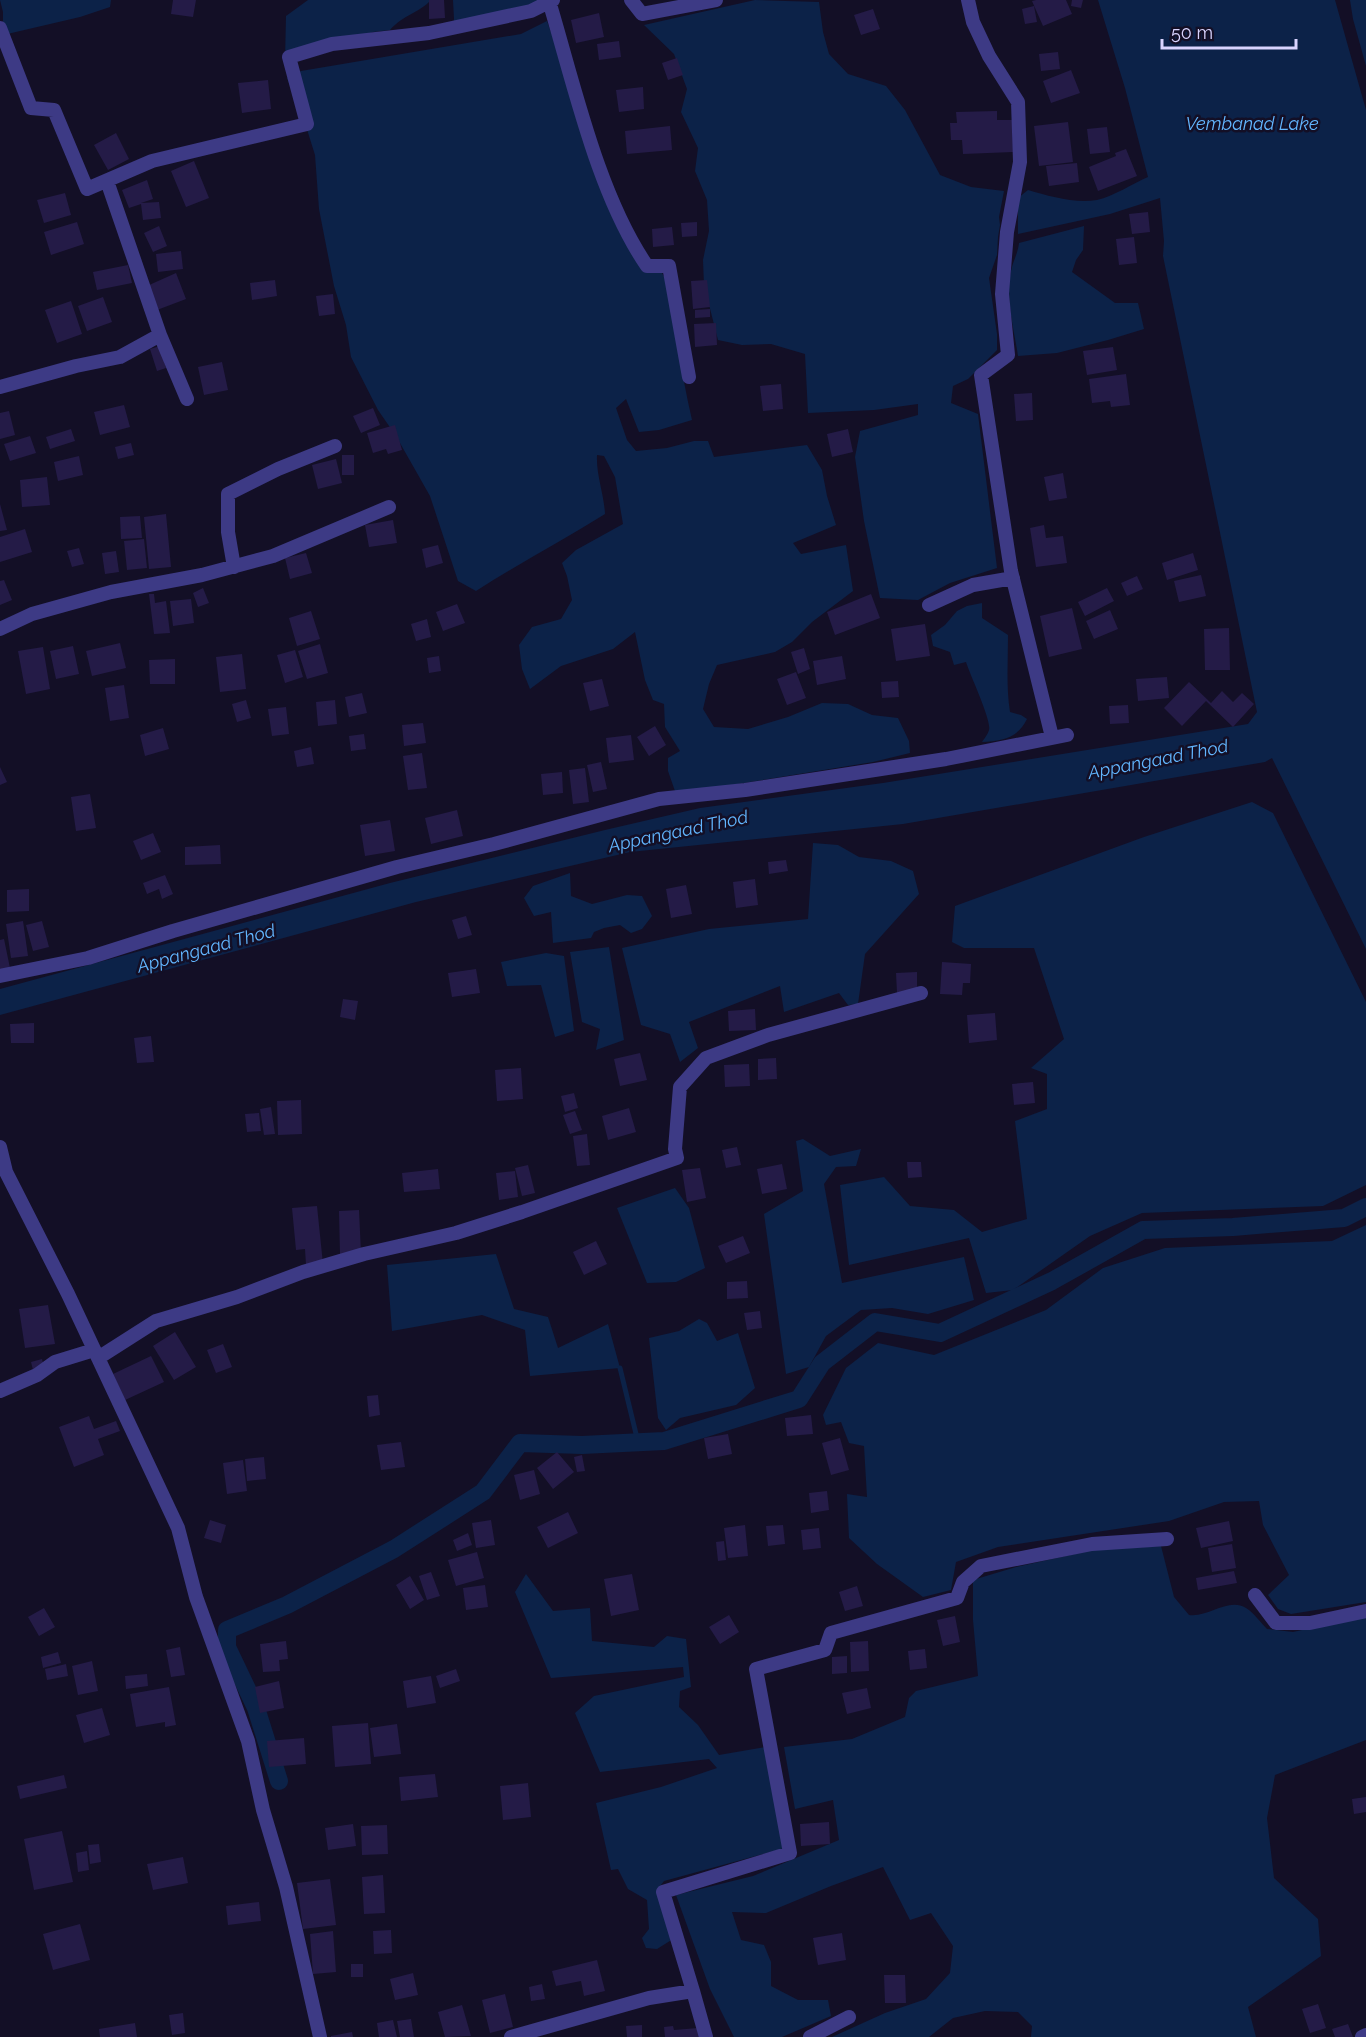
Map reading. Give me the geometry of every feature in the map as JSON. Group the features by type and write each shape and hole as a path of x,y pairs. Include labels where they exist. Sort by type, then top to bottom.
{"street":[{"path":"632,0 642,14 716,0"},
{"path":"968,0 973,22 989,56 1018,102 1020,162 1007,232 1002,294 1008,355 981,375 990,448 1013,578 1052,737"},
{"path":"0,28 31,108 54,110 87,189 153,161 307,124 289,57 332,44 429,33 531,11 551,1 597,159 619,215 647,266 669,266 689,376"},
{"path":"107,181 160,335 187,399"},
{"path":"0,387 76,366 120,357 160,335"},
{"path":"234,567 228,532 228,494 335,446"},
{"path":"0,629 32,614 111,592 202,575 273,556 389,507"},
{"path":"929,605 973,585 1013,578"},
{"path":"0,976 88,958 173,931 396,867 494,844 659,799 745,790 946,759 1067,735"},
{"path":"0,1391 37,1375 55,1362 96,1354 156,1321 237,1297 303,1272 364,1254 456,1233 677,1158 675,1149 680,1087 706,1058 768,1035 921,993"},
{"path":"0,1147 6,1172 68,1294 178,1528 196,1597 248,1741 263,1810 286,1887 320,2037"},
{"path":"706,2037 663,1892 790,1853 756,1669 825,1650 831,1633 957,1598 963,1582 981,1566 1092,1544 1167,1539"},
{"path":"1255,1595 1276,1623 1310,1623 1366,1611"},
{"path":"511,2037 650,1998 693,1991"},
{"path":"810,2037 849,2017"},
{"path":"1362,2037 1366,2035"}],"water":[{"path":"0,0 111,0 110,7 80,17 3,35 3,12"},
{"path":"308,0 431,0 390,30 373,32 334,48 285,61 286,16"},
{"path":"453,0 546,0 452,34"},
{"path":"755,0 819,2 829,54 848,74 886,86 905,110 940,175 971,187 1004,191 999,217 997,255 989,278 997,350 968,379 953,386 951,403 978,414 997,568 950,583 918,600 880,598 864,521 855,457 860,431 918,415 918,404 874,410 808,413 805,354 771,344 742,345 718,340 704,285 703,260 709,231 707,200 695,171 698,148 681,112 687,89 674,54 644,25"},
{"name":"Vembanad Lake","path":"1098,0 1335,0 1366,110 1366,949 1272,758 1265,762 903,824 630,852 416,902 0,1015 0,989 390,883 605,830 700,808 883,783 1248,724 1257,712 1163,256 1160,198 1110,214 1018,234 1018,198 1028,190 1062,199 1089,201 1110,196 1148,177 1125,88"},
{"path":"1350,0 1366,0 1366,66 1353,19"},
{"path":"547,21 569,82 649,270 662,273 673,306 682,371 692,420 659,430 639,432 626,399 616,408 627,440 636,451 667,448 694,441 708,441 714,457 807,445 822,470 836,525 793,543 801,554 846,545 853,591 812,622 792,642 775,652 717,665 709,684 703,709 714,727 748,729 788,717 822,703 848,704 872,715 898,718 909,741 910,753 873,762 676,794 668,771 668,758 680,751 665,727 664,704 653,700 645,680 635,632 613,649 561,666 530,689 522,669 519,645 532,627 561,619 572,600 562,563 576,550 623,524 615,477 604,456 597,455 597,462 605,514 476,591 458,581 430,496 396,436 378,410 351,357 346,325 334,286 319,209 315,155 287,78 301,71 521,34"},
{"path":"1084,226 1083,250 1072,272 1115,303 1138,303 1144,329 1057,353 1018,356 1011,314 1009,281 1019,243"},
{"path":"982,603 982,618 1008,635 1010,712 1027,719 1019,730 1009,737 982,742 989,725 966,662 954,665 950,652 933,646 931,635 945,625 957,611"},
{"path":"1252,802 1273,813 1366,1002 1366,1185 1323,1206 1142,1213 1090,1236 1013,1290 986,1293 969,1238 849,1265 840,1185 884,1177 910,1206 954,1210 982,1232 1027,1219 1015,1121 1047,1109 1047,1074 1031,1068 1064,1039 1034,948 964,948 952,942 955,906 1144,837"},
{"path":"813,843 838,845 859,857 891,861 913,871 919,894 865,954 858,1004 848,1005 839,993 784,1012 780,986 689,1022 698,1048 680,1062 670,1034 641,1025 622,948 709,929 808,919"},
{"path":"570,873 571,896 592,904 627,895 642,896 652,916 642,929 631,933 620,925 594,932 591,938 553,943 551,912 534,916 524,898 533,886"},
{"path":"609,947 624,1040 596,1050 600,1029 582,1022 570,952"},
{"path":"546,953 564,956 574,1031 555,1037 541,985 507,986 501,962"},
{"path":"803,1139 830,1156 861,1149 856,1166 836,1167 824,1184 842,1283 964,1257 974,1300 928,1314 892,1308 861,1310 826,1336 809,1367 786,1374 764,1214 803,1191 796,1141"},
{"path":"675,1188 689,1208 705,1268 676,1282 647,1283 617,1208"},
{"path":"1366,1225 1366,1602 1291,1614 1278,1609 1268,1595 1289,1575 1263,1525 1259,1501 1224,1502 1169,1521 998,1547 956,1562 951,1590 923,1597 877,1564 849,1538 847,1494 867,1497 864,1446 849,1443 841,1422 826,1425 823,1415 846,1368 878,1343 934,1355 1046,1310 1103,1268 1165,1248 1332,1241"},
{"path":"496,1254 514,1309 548,1317 558,1348 608,1324 620,1368 530,1376 525,1330 482,1315 392,1331 387,1265"},
{"path":"699,1319 707,1323 717,1341 738,1333 755,1388 736,1405 680,1418 666,1430 658,1418 649,1338 679,1331"},
{"path":"1161,1546 1174,1597 1189,1615 1239,1605 1255,1615 1267,1629 1293,1632 1366,1616 1366,1740 1275,1775 1267,1818 1274,1878 1318,1919 1321,1956 1248,2007 1256,2037 1031,2037 1032,2026 1018,2012 985,2011 953,2018 929,2037 832,2037 885,2013 926,1999 950,1973 953,1946 931,1913 910,1920 883,1867 766,1913 732,1912 741,1940 764,1945 771,1962 771,1986 798,2000 828,2000 831,2016 782,2037 734,2037 710,1989 676,1895 753,1876 839,1840 833,1800 795,1809 784,1747 852,1739 905,1717 909,1698 916,1691 978,1676 973,1620 973,1580 1016,1567 1093,1550"},
{"path":"526,1574 553,1611 590,1608 592,1641 654,1647 667,1636 686,1639 691,1687 680,1691 679,1707 698,1725 719,1755 766,1747 785,1848 664,1881 658,1889 673,1939 657,1949 646,1948 642,1938 649,1929 647,1900 628,1889 618,1869 611,1870 596,1803 661,1787 717,1768 709,1759 600,1772 575,1713 594,1696 684,1677 683,1667 551,1678 515,1592"}],"building":[{"path":"173,0 196,0 193,17 171,14"},
{"path":"429,0 444,0 445,18 429,19"},
{"path":"1066,0 1072,14 1043,26 1032,1"},
{"path":"1072,0 1083,0 1081,8 1071,6"},
{"path":"1034,6 1037,22 1025,24 1022,9"},
{"path":"873,9 880,29 861,35 854,15"},
{"path":"599,13 604,37 576,43 571,20"},
{"path":"619,41 621,57 599,60 597,44"},
{"path":"1058,52 1060,69 1041,71 1039,54"},
{"path":"677,58 683,75 668,80 662,63"},
{"path":"1071,70 1080,93 1051,103 1043,81"},
{"path":"268,80 271,109 242,113 238,83"},
{"path":"643,87 644,109 619,112 616,90"},
{"path":"997,111 997,120 1012,120 1013,152 963,154 962,140 951,140 950,123 957,123 956,112"},
{"path":"1068,122 1073,162 1039,166 1034,126"},
{"path":"670,126 672,150 627,154 625,131"},
{"path":"1107,127 1110,152 1090,154 1087,129"},
{"path":"116,133 129,159 108,170 94,145"},
{"path":"1126,149 1137,176 1098,191 1089,167 1116,156 1115,153"},
{"path":"194,161 209,198 186,207 171,171"},
{"path":"1077,163 1079,182 1049,186 1046,166"},
{"path":"147,180 153,199 141,203 159,202 161,218 143,220 141,204 129,208 122,190"},
{"path":"65,193 71,215 44,223 37,200"},
{"path":"1148,212 1150,232 1132,234 1129,214"},
{"path":"77,222 84,244 51,255 44,232"},
{"path":"697,222 697,236 682,237 681,223"},
{"path":"159,226 167,246 153,252 144,233"},
{"path":"672,227 674,245 653,247 652,229"},
{"path":"1134,237 1137,263 1119,265 1116,239"},
{"path":"181,251 183,269 158,272 156,254"},
{"path":"128,265 132,283 97,290 93,272"},
{"path":"176,273 186,299 157,310 147,286"},
{"path":"275,280 277,296 252,300 250,283"},
{"path":"707,280 710,307 693,309 691,281"},
{"path":"333,294 335,314 319,316 316,296"},
{"path":"103,297 112,322 87,331 78,306"},
{"path":"71,301 82,334 57,343 45,310"},
{"path":"710,309 710,317 695,318 695,310"},
{"path":"716,323 717,345 695,347 694,324"},
{"path":"160,346 166,368 157,371 150,349"},
{"path":"1113,347 1117,370 1087,375 1083,351"},
{"path":"222,362 228,390 204,395 198,367"},
{"path":"1126,374 1130,405 1111,407 1110,401 1092,403 1089,379"},
{"path":"781,384 783,409 763,411 760,386"},
{"path":"1032,393 1033,420 1016,421 1014,394"},
{"path":"124,405 130,427 100,435 94,412"},
{"path":"373,408 380,425 361,433 353,416"},
{"path":"9,411 15,435 0,439 0,413"},
{"path":"395,425 402,450 388,454 386,449 373,453 367,433"},
{"path":"71,429 75,441 50,449 46,437"},
{"path":"848,429 853,452 832,457 827,434"},
{"path":"30,436 36,453 10,461 4,444"},
{"path":"131,443 134,455 118,459 115,447"},
{"path":"342,455 354,455 354,475 342,475"},
{"path":"79,456 83,475 58,481 54,462"},
{"path":"336,459 342,483 318,489 312,465"},
{"path":"1063,473 1067,498 1049,501 1044,477"},
{"path":"47,477 50,505 22,507 20,480"},
{"path":"0,504 7,530 0,531"},
{"path":"166,514 171,567 149,569 144,517"},
{"path":"140,516 142,538 121,539 120,517"},
{"path":"393,520 397,543 369,547 365,525"},
{"path":"1044,525 1046,538 1063,536 1067,563 1036,567 1030,528"},
{"path":"25,529 32,552 0,562 0,537"},
{"path":"144,539 147,568 127,570 124,541"},
{"path":"438,545 443,563 426,568 422,549"},
{"path":"79,548 84,564 72,567 67,551"},
{"path":"116,551 119,572 105,574 102,553"},
{"path":"306,553 312,573 290,579 285,558"},
{"path":"1193,553 1198,570 1167,580 1162,563"},
{"path":"1201,575 1206,596 1179,602 1174,581"},
{"path":"1137,576 1143,589 1127,596 1121,583"},
{"path":"4,580 12,600 0,605 0,581"},
{"path":"203,588 209,603 198,607 193,593"},
{"path":"1107,588 1114,601 1085,616 1078,602"},
{"path":"149,594 154,594 155,603 166,601 170,633 154,634"},
{"path":"871,594 880,618 835,635 827,612"},
{"path":"191,599 194,623 173,626 170,601"},
{"path":"457,604 465,623 443,631 436,612"},
{"path":"1072,608 1082,649 1049,657 1040,616"},
{"path":"1110,610 1118,629 1094,639 1086,621"},
{"path":"311,611 320,639 297,646 289,618"},
{"path":"427,619 431,637 416,641 411,624"},
{"path":"925,624 930,656 896,661 891,629"},
{"path":"1229,628 1230,670 1205,670 1204,629"},
{"path":"120,643 126,668 92,676 86,651"},
{"path":"320,644 328,673 307,679 298,651"},
{"path":"73,646 79,674 56,679 50,651"},
{"path":"43,647 50,689 26,694 18,651"},
{"path":"804,648 810,669 798,674 791,652"},
{"path":"295,650 303,677 285,683 277,655"},
{"path":"242,654 246,689 220,692 216,657"},
{"path":"439,656 441,671 429,673 427,658"},
{"path":"842,656 846,679 817,685 813,661"},
{"path":"175,659 175,684 150,684 149,660"},
{"path":"796,672 806,698 787,705 777,679"},
{"path":"1167,677 1169,698 1138,701 1136,679"},
{"path":"602,679 609,706 590,711 583,683"},
{"path":"898,681 899,697 882,698 881,682"},
{"path":"1189,682 1211,703 1222,691 1233,702 1242,693 1254,704 1233,727 1206,701 1182,726 1164,708"},
{"path":"124,685 129,718 110,721 105,688"},
{"path":"362,693 367,713 349,717 345,697"},
{"path":"246,700 251,718 237,722 232,704"},
{"path":"335,700 337,724 318,726 316,702"},
{"path":"1128,705 1129,723 1110,724 1109,706"},
{"path":"286,707 289,734 272,736 268,709"},
{"path":"423,723 426,743 404,746 402,725"},
{"path":"655,726 666,745 649,756 637,737"},
{"path":"163,728 169,749 145,756 140,735"},
{"path":"364,734 366,749 351,751 349,736"},
{"path":"631,735 634,760 609,763 606,738"},
{"path":"311,747 314,764 297,767 294,751"},
{"path":"422,753 427,788 408,790 403,756"},
{"path":"601,762 607,789 593,792 587,765"},
{"path":"0,767 7,782 0,785"},
{"path":"585,768 589,802 573,804 569,770"},
{"path":"562,772 563,793 543,795 541,774"},
{"path":"90,794 96,828 76,831 71,797"},
{"path":"457,810 463,836 431,844 425,818"},
{"path":"390,820 395,851 365,856 360,825"},
{"path":"153,833 161,852 141,860 133,841"},
{"path":"220,845 221,864 185,865 185,847"},
{"path":"786,860 788,871 769,874 768,862"},
{"path":"165,875 173,894 162,899 159,889 147,894 143,883"},
{"path":"755,879 758,905 736,908 733,882"},
{"path":"686,885 692,914 671,918 666,889"},
{"path":"29,889 29,911 7,912 7,890"},
{"path":"466,916 472,935 458,939 452,920"},
{"path":"23,921 28,956 11,958 6,924"},
{"path":"42,921 49,947 33,951 26,925"},
{"path":"4,939 10,968 0,970 0,940"},
{"path":"942,962 971,964 970,983 963,983 962,995 940,994"},
{"path":"476,969 480,993 452,997 448,973"},
{"path":"917,972 917,992 897,993 896,973"},
{"path":"343,999 358,1001 355,1020 340,1017"},
{"path":"755,1009 756,1030 729,1031 728,1011"},
{"path":"995,1013 997,1040 969,1043 967,1015"},
{"path":"34,1023 34,1043 11,1043 10,1024"},
{"path":"151,1036 154,1062 137,1063 134,1038"},
{"path":"640,1053 647,1080 620,1086 614,1059"},
{"path":"776,1058 777,1079 758,1080 758,1059"},
{"path":"749,1064 750,1086 725,1087 724,1065"},
{"path":"521,1068 523,1099 497,1101 495,1070"},
{"path":"1033,1082 1035,1103 1014,1105 1012,1084"},
{"path":"574,1093 578,1108 565,1112 561,1096"},
{"path":"301,1100 302,1134 278,1135 277,1101"},
{"path":"271,1107 275,1134 264,1135 260,1109"},
{"path":"629,1108 636,1132 608,1140 602,1116"},
{"path":"575,1111 582,1130 570,1134 563,1115"},
{"path":"259,1113 261,1131 247,1132 245,1114"},
{"path":"587,1134 590,1165 577,1166 573,1136"},
{"path":"737,1147 741,1165 726,1168 722,1150"},
{"path":"907,1162 921,1162 922,1177 908,1178"},
{"path":"782,1164 787,1189 762,1194 757,1169"},
{"path":"528,1165 535,1193 522,1196 515,1168"},
{"path":"700,1168 706,1198 687,1202 682,1170"},
{"path":"438,1169 440,1189 404,1192 402,1173"},
{"path":"515,1171 518,1197 499,1200 496,1173"},
{"path":"317,1206 323,1264 306,1265 305,1249 296,1250 292,1208"},
{"path":"359,1210 361,1253 340,1254 339,1211"},
{"path":"743,1236 750,1253 726,1263 718,1246"},
{"path":"596,1241 607,1264 584,1275 573,1252"},
{"path":"747,1281 748,1298 727,1299 727,1282"},
{"path":"48,1305 55,1344 25,1348 19,1309"},
{"path":"760,1311 762,1328 747,1330 744,1313"},
{"path":"175,1332 196,1367 174,1380 153,1346"},
{"path":"223,1344 232,1367 216,1373 207,1350"},
{"path":"151,1356 164,1382 125,1400 113,1374"},
{"path":"42,1359 45,1371 34,1374 31,1362"},
{"path":"378,1395 380,1415 369,1417 367,1396"},
{"path":"811,1415 813,1434 787,1436 785,1418"},
{"path":"89,1416 94,1429 116,1421 120,1431 98,1439 104,1455 74,1467 59,1427"},
{"path":"728,1434 732,1454 708,1459 704,1438"},
{"path":"840,1438 849,1470 831,1475 822,1443"},
{"path":"401,1442 405,1467 381,1470 377,1445"},
{"path":"557,1452 574,1472 553,1489 537,1468"},
{"path":"582,1455 585,1471 577,1472 574,1457"},
{"path":"264,1457 266,1479 247,1481 245,1459"},
{"path":"243,1460 247,1491 227,1494 223,1463"},
{"path":"534,1470 540,1494 520,1500 514,1475"},
{"path":"827,1491 829,1510 811,1513 809,1493"},
{"path":"568,1512 578,1533 548,1548 537,1527"},
{"path":"210,1520 226,1525 221,1543 204,1538"},
{"path":"491,1520 495,1545 476,1548 472,1523"},
{"path":"1229,1521 1233,1541 1201,1548 1196,1528"},
{"path":"745,1525 748,1556 728,1558 724,1528"},
{"path":"783,1525 785,1544 768,1546 766,1526"},
{"path":"819,1528 821,1548 803,1550 801,1530"},
{"path":"468,1533 472,1545 457,1551 453,1540"},
{"path":"724,1541 726,1560 718,1561 716,1542"},
{"path":"1232,1544 1236,1568 1212,1572 1208,1548"},
{"path":"477,1552 484,1578 456,1586 448,1560"},
{"path":"1234,1571 1237,1583 1198,1590 1196,1578"},
{"path":"431,1572 440,1596 427,1600 419,1576"},
{"path":"632,1574 639,1610 611,1616 604,1579"},
{"path":"410,1576 424,1600 410,1609 396,1585"},
{"path":"485,1585 488,1607 466,1610 463,1588"},
{"path":"857,1586 863,1606 845,1611 839,1592"},
{"path":"44,1608 55,1627 39,1636 28,1617"},
{"path":"729,1615 739,1632 720,1644 709,1627"},
{"path":"955,1616 960,1642 943,1646 937,1620"},
{"path":"286,1641 288,1659 279,1660 280,1671 263,1672 260,1644"},
{"path":"868,1641 869,1671 851,1672 850,1642"},
{"path":"180,1647 185,1675 171,1677 166,1650"},
{"path":"925,1649 927,1668 910,1670 908,1651"},
{"path":"58,1652 61,1663 43,1668 41,1657"},
{"path":"847,1656 847,1673 832,1674 832,1657"},
{"path":"92,1661 98,1691 78,1695 72,1666"},
{"path":"66,1664 68,1676 47,1680 45,1669"},
{"path":"456,1669 460,1681 440,1688 436,1676"},
{"path":"147,1674 148,1686 126,1689 125,1676"},
{"path":"431,1676 436,1703 407,1708 403,1681"},
{"path":"279,1681 284,1708 260,1713 255,1687"},
{"path":"169,1687 176,1725 165,1727 165,1722 136,1727 130,1694"},
{"path":"867,1688 871,1708 847,1714 842,1693"},
{"path":"102,1708 110,1735 84,1743 76,1715"},
{"path":"368,1723 371,1764 335,1767 332,1726"},
{"path":"397,1724 401,1754 374,1757 370,1728"},
{"path":"304,1738 306,1764 269,1767 267,1741"},
{"path":"435,1774 438,1797 401,1801 399,1777"},
{"path":"64,1775 67,1788 20,1799 17,1786"},
{"path":"528,1783 531,1817 503,1820 500,1786"},
{"path":"1366,1797 1366,1812 1354,1814 1352,1799"},
{"path":"829,1822 830,1844 801,1846 800,1824"},
{"path":"353,1824 356,1846 328,1850 325,1828"},
{"path":"387,1825 388,1854 362,1855 361,1826"},
{"path":"62,1831 73,1882 34,1890 24,1839"},
{"path":"99,1844 101,1862 90,1864 88,1845"},
{"path":"87,1851 89,1870 78,1872 76,1853"},
{"path":"183,1857 188,1883 153,1890 147,1864"},
{"path":"383,1875 385,1913 364,1914 362,1877"},
{"path":"330,1879 336,1925 303,1929 297,1883"},
{"path":"259,1902 261,1921 228,1925 226,1906"},
{"path":"80,1924 90,1960 53,1970 43,1934"},
{"path":"391,1930 392,1953 374,1954 373,1931"},
{"path":"333,1931 336,1972 313,1974 310,1934"},
{"path":"842,1933 846,1960 818,1965 813,1938"},
{"path":"597,1960 605,1991 584,1996 581,1981 556,1986 552,1971"},
{"path":"351,1964 363,1964 363,1977 351,1977"},
{"path":"413,1973 418,1995 395,2000 390,1979"},
{"path":"884,1975 905,1975 906,2003 885,2003"},
{"path":"542,1984 545,1999 531,2001 529,1987"},
{"path":"505,1994 513,2027 490,2033 482,2000"},
{"path":"1318,2004 1326,2028 1310,2033 1302,2009"},
{"path":"462,2005 471,2036 445,2037 438,2012"},
{"path":"183,2013 185,2033 172,2035 169,2015"},
{"path":"411,2019 414,2037 400,2037 397,2021"},
{"path":"393,2020 397,2037 379,2037 377,2023"},
{"path":"135,2023 137,2037 100,2037 99,2029"},
{"path":"1348,2024 1353,2037 1335,2037 1332,2029"},
{"path":"642,2025 642,2037 627,2037 626,2026"},
{"path":"673,2026 674,2030 698,2028 699,2037 665,2037 664,2027"},
{"path":"352,2032 353,2037 331,2037 331,2036"}],"waterway":[{"path":"279,1781 256,1708 227,1647 227,1630 287,1605 394,1549 483,1492 520,1443 582,1445 664,1441 799,1399 822,1363 875,1322 940,1333 1052,1281 1143,1230 1233,1227 1344,1218 1366,1207"},
{"path":"620,1368 638,1442"}],"water label":[{"name":"Appangaad Thod","path":"1158,759"},
{"name":"Appangaad Thod","path":"678,831"},
{"name":"Appangaad Thod","path":"206,948"}]}
